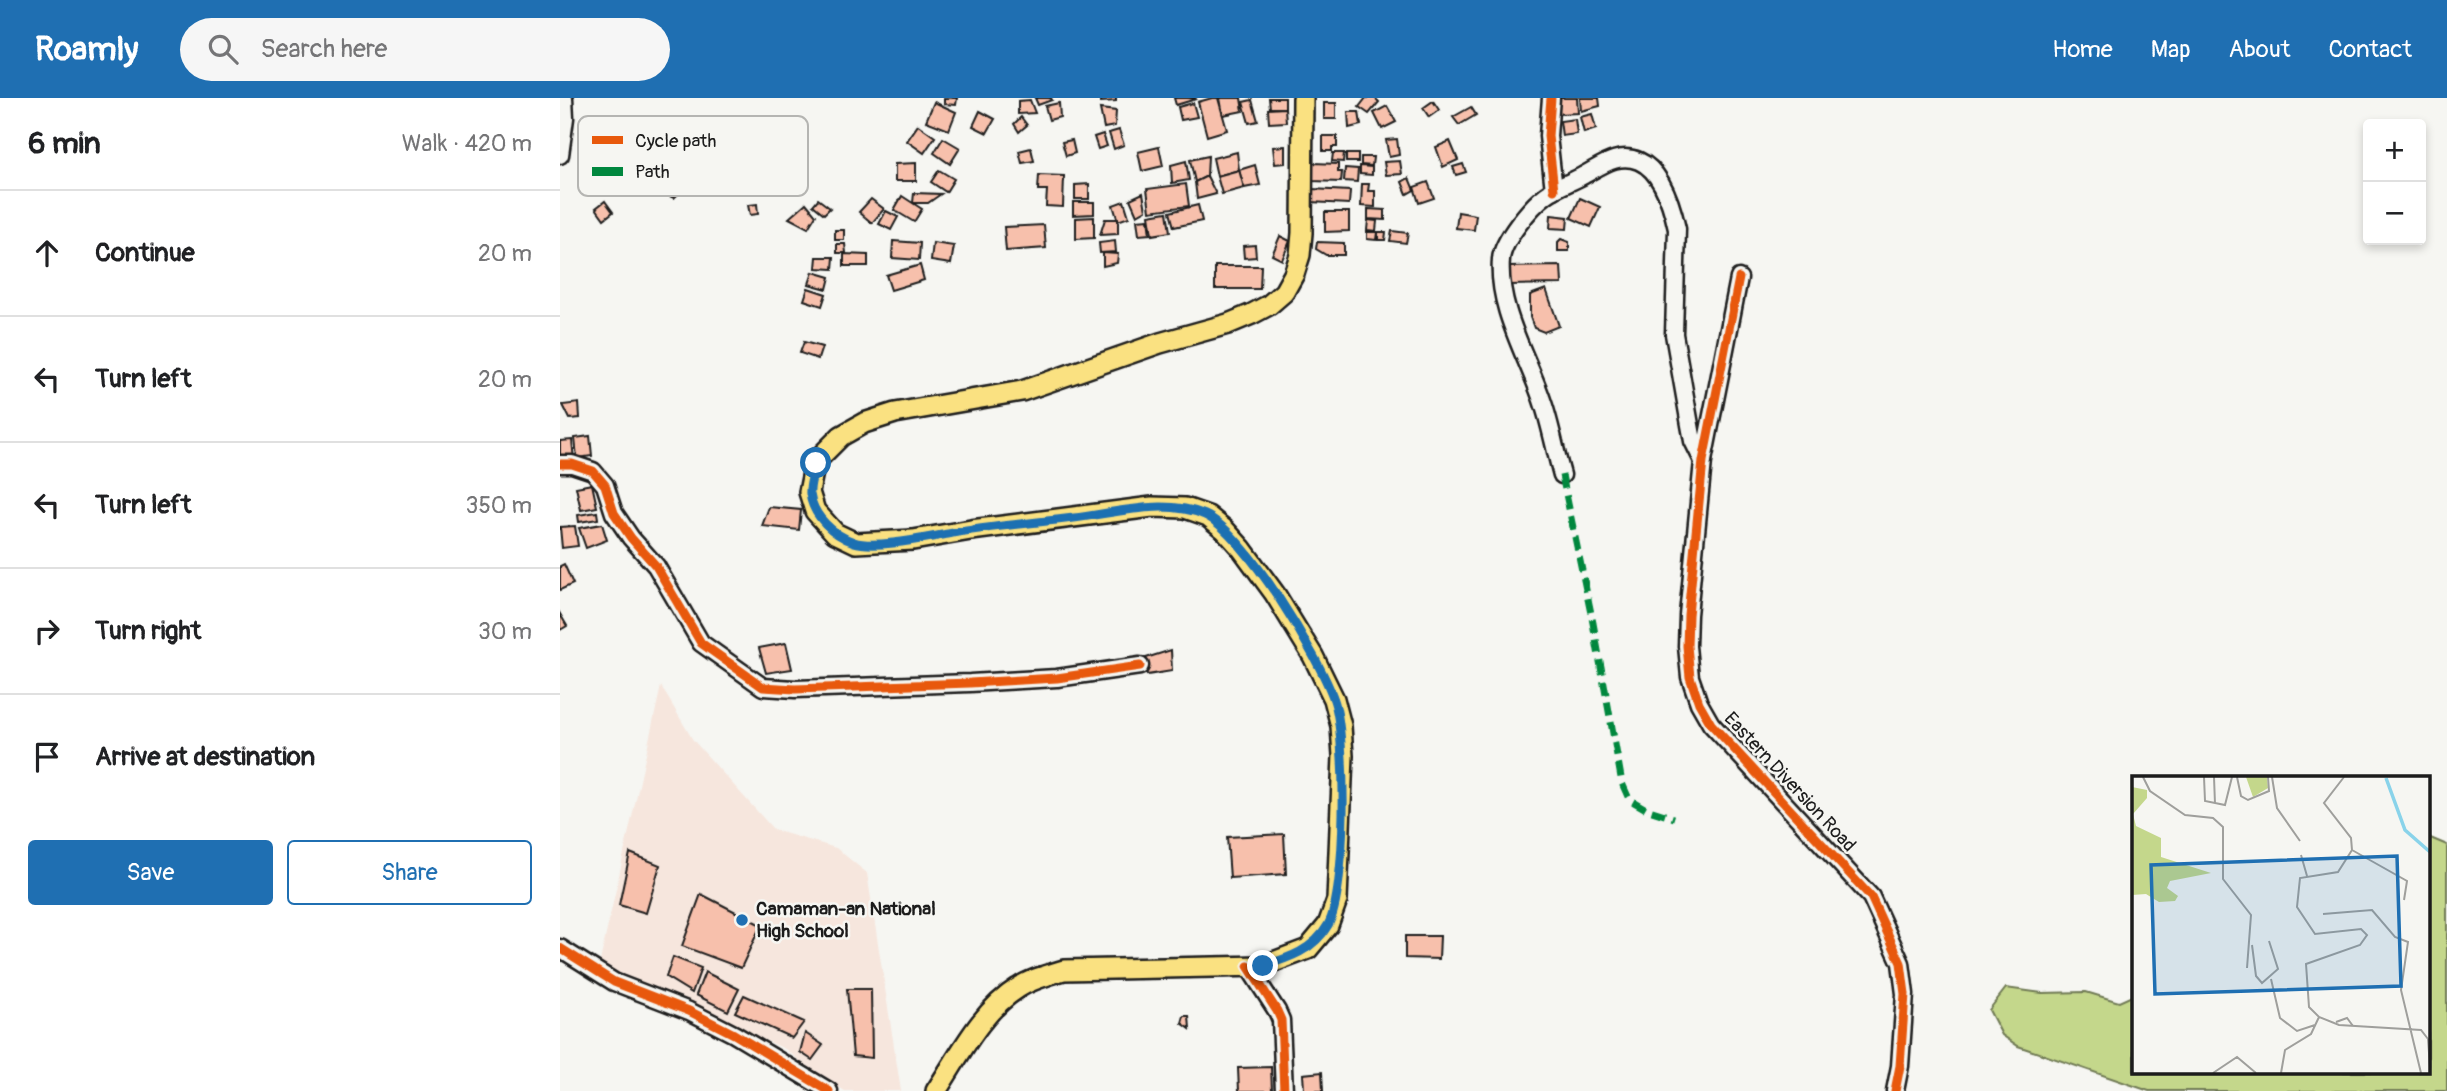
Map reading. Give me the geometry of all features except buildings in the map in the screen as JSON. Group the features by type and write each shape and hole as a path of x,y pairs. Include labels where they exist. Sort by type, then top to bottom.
{"main road":[{"path":"936,1091 967,1041 989,1014 1018,988 1041,977 1064,970 1263,966 1308,949 1328,925 1338,900 1343,756 1340,726 1334,699 1275,594 1242,549 1208,516 1185,508 1152,507 913,540 856,543 835,533 815,511 809,492 816,463 841,436 864,423 895,413 1022,391 1160,343 1228,324 1269,306 1284,292 1294,275 1300,255 1303,219 1303,98"}],"street":[{"path":"560,155 565,118 564,98"},
{"path":"1551,98 1548,136 1554,190"},
{"path":"1562,475 1543,404 1512,323 1503,289 1501,259 1510,234 1543,196 1601,165 1624,158 1641,162 1655,174 1674,214 1677,229 1674,334 1692,433 1703,461"},
{"name":"Eastern Diversion Road","path":"1739,278 1703,461 1688,615 1690,677 1699,703 1711,724 1864,889 1882,919 1901,963 1905,995 1901,1054 1895,1091"},
{"path":"560,464 572,464 593,471 605,485 614,513 631,538 656,566 701,643 763,687 795,689 970,683 1058,678 1140,666"},
{"path":"560,948 614,982 689,1011 734,1034 829,1091"},
{"path":"1248,966 1281,1020 1284,1091"}],"shaded area":[{"name":"Camaman-an National High School","path":"661,686 693,740 774,830 836,848 867,873 901,1091 845,1091 816,1074 785,1049 599,966"}],"green space":[{"path":"2430,838 2447,845 2447,1091 2149,1091 2018,1046 2002,1035 1989,1010 2006,988 2042,993 2086,992 2119,1002 2132,996 2132,1074 2430,1074"}],"marked path":[{"path":"1562,475 1593,623 1622,783 1629,799 1646,809 1674,818"}],"cycle path":[{"path":"1551,98 1548,136 1554,190"},
{"path":"1739,278 1703,461 1688,615 1690,677 1699,703 1711,724 1871,897 1901,963 1905,994 1900,1066 1895,1091"},
{"path":"560,464 572,464 593,471 605,485 614,513 631,538 656,566 701,643 763,687 795,689 970,683 1057,678 1140,666"},
{"path":"560,948 614,982 689,1011 734,1034 829,1091"},
{"path":"1248,966 1281,1020 1284,1091"}],"place":[{"name":"Camaman-an National High School","path":"742,920"}],"route":[{"path":"816,463 809,492 815,511 835,533 856,543 913,540 1152,507 1185,508 1208,516 1242,549 1275,594 1334,699 1343,756 1338,900 1328,925 1308,949 1263,966"}]}
